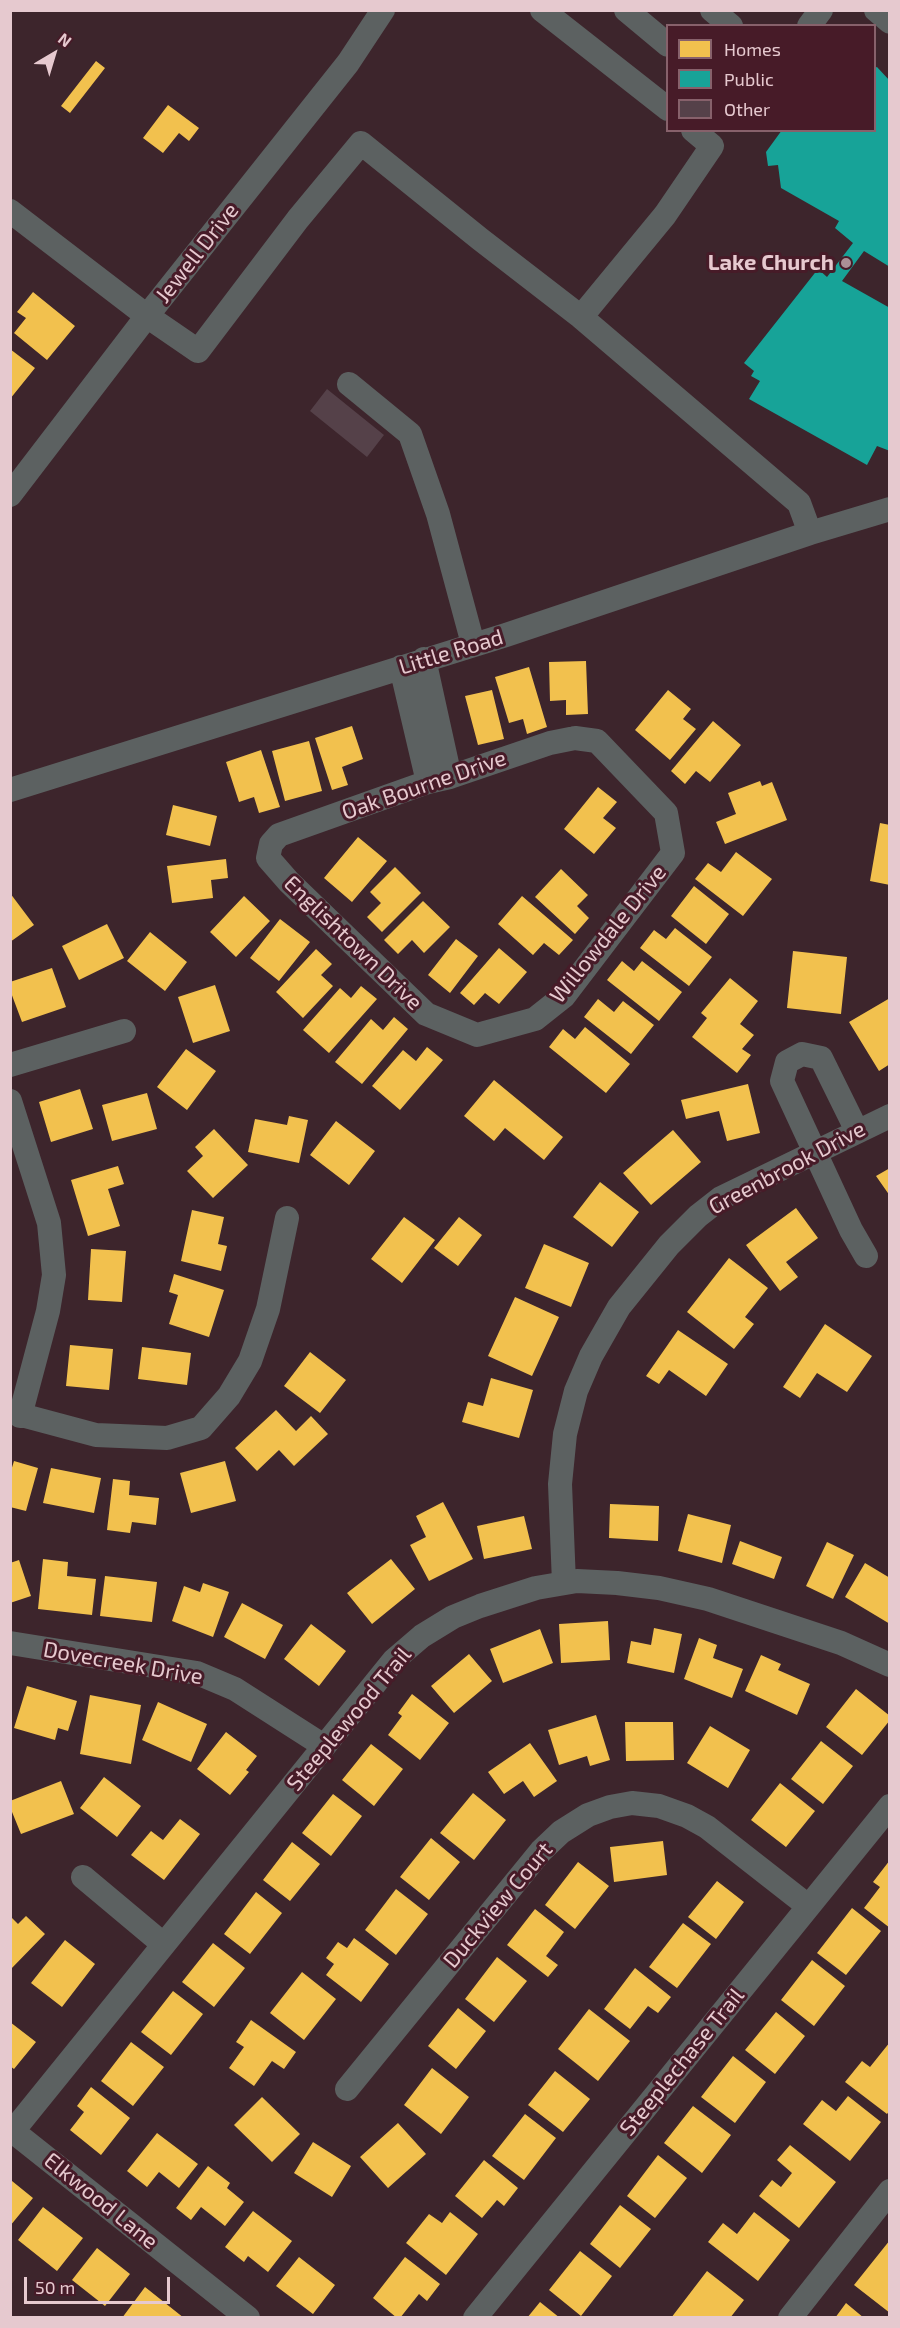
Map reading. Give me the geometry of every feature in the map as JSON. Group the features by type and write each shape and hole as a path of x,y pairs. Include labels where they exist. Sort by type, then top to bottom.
{"street":[{"name":"Jewell Drive","path":"10,495 147,316 348,63 383,10"},
{"path":"542,10 666,107"},
{"path":"626,10 666,43"},
{"path":"712,10 729,24"},
{"path":"876,10 890,22"},
{"path":"581,317 665,215 719,138 700,132"},
{"path":"10,211 147,316 198,351 298,219 361,143 581,317 799,503 810,533"},
{"path":"350,384 410,434 438,514 473,644"},
{"name":"Little Road","path":"10,790 890,509"},
{"path":"424,659 439,779"},
{"path":"401,667 439,779"},
{"name":"Oak Bourne Drive","path":"268,858 271,844 279,835 550,743 575,738 597,741"},
{"name":"Willowdale Drive","path":"477,1035 535,1019 564,996 673,853 666,813 597,741"},
{"name":"Englishtown Drive","path":"268,858 289,882 426,1014 477,1035"},
{"path":"10,1065 124,1031"},
{"path":"857,1131 821,1058 802,1054 786,1062 782,1081 814,1153 866,1256"},
{"path":"10,1101 49,1223 54,1275 48,1311 15,1414 96,1435 167,1438 201,1428 229,1396 250,1361 268,1309 287,1218"},
{"name":"Greenbrook Drive","path":"564,1583 560,1484 565,1434 576,1391 591,1356 619,1307 669,1245 698,1216 721,1198 890,1116"},
{"name":"Steeplewood Trail","path":"12,2130 394,1660 422,1636 453,1617 536,1588 577,1581 617,1582 659,1588 708,1599 841,1643 890,1665"},
{"name":"Dovecreek Drive","path":"10,1644 196,1672 235,1689 324,1746"},
{"name":"Duckview Court","path":"347,2089 541,1851 561,1832 588,1815 610,1806 632,1803 659,1806 687,1816 707,1827 808,1906"},
{"name":"Steeplechase Trail","path":"475,2318 890,1806"},
{"path":"83,1877 163,1944"},
{"name":"Elkwood Lane","path":"12,2130 248,2318"},
{"path":"790,2318 890,2192"}],"building: Homes":[{"path":"96,61 105,68 70,113 61,106"},
{"path":"168,105 199,128 189,141 179,133 163,153 143,138"},
{"path":"33,292 75,326 47,360 14,333 26,318 17,312"},
{"path":"10,349 35,368 10,399"},
{"path":"586,661 588,714 566,715 566,700 550,701 549,662"},
{"path":"529,667 547,727 527,734 523,719 509,723 495,677"},
{"path":"492,690 504,739 478,745 465,696"},
{"path":"668,690 691,709 683,719 696,729 670,760 635,730"},
{"path":"713,721 741,745 710,782 696,771 685,784 671,771"},
{"path":"352,726 363,759 342,767 348,785 332,790 315,738"},
{"path":"309,741 322,791 285,801 272,751"},
{"path":"261,750 280,807 259,813 254,797 239,802 226,762"},
{"path":"760,781 762,786 772,782 787,820 725,844 716,822 736,814 728,793"},
{"path":"598,787 617,802 603,818 616,828 594,854 564,829"},
{"path":"173,805 217,816 210,846 166,835"},
{"path":"880,823 890,825 890,885 870,881"},
{"path":"358,837 387,861 352,902 324,878"},
{"path":"736,852 772,879 743,916 695,879 708,863 721,872"},
{"path":"226,859 228,878 211,880 213,898 172,903 167,866"},
{"path":"395,867 421,893 382,932 367,917 381,903 370,892"},
{"path":"561,869 588,895 577,906 589,918 575,934 535,897"},
{"path":"694,886 729,914 706,944 671,916"},
{"path":"10,893 34,925 10,942"},
{"path":"244,896 270,921 236,957 210,932"},
{"path":"522,896 573,940 559,955 544,943 533,955 498,924"},
{"path":"423,901 450,927 424,953 412,940 398,954 384,940"},
{"path":"280,919 310,942 279,981 250,958"},
{"path":"107,924 124,958 79,980 62,946"},
{"path":"675,928 712,957 689,986 640,948 654,930 666,939"},
{"path":"150,932 187,962 165,991 127,961"},
{"path":"456,939 478,956 450,993 428,975"},
{"path":"499,948 527,972 499,1004 485,993 474,1005 460,993"},
{"path":"316,949 332,964 321,975 333,986 303,1018 276,992"},
{"path":"793,951 847,957 841,1014 787,1008"},
{"path":"622,961 634,971 642,961 682,992 659,1021 607,980"},
{"path":"52,968 66,1007 22,1022 10,990 10,982"},
{"path":"730,978 758,1001 740,1024 754,1035 742,1049 751,1055 737,1073 692,1037 707,1018 701,1013"},
{"path":"215,985 230,1031 193,1043 178,997"},
{"path":"361,986 377,999 329,1053 303,1030 340,988 351,998"},
{"path":"890,998 890,1064 879,1071 849,1022"},
{"path":"598,999 614,1012 623,1001 654,1025 631,1054 584,1017"},
{"path":"394,1017 408,1029 362,1084 335,1062 371,1019 383,1030"},
{"path":"585,1027 630,1064 606,1093 549,1047 563,1029 575,1039"},
{"path":"427,1047 443,1060 400,1110 372,1086 403,1050 416,1061"},
{"path":"186,1049 216,1071 187,1110 157,1087"},
{"path":"494,1080 563,1137 544,1160 505,1128 494,1141 464,1116"},
{"path":"748,1084 760,1133 727,1141 719,1111 686,1119 681,1100"},
{"path":"80,1089 93,1129 51,1142 39,1102"},
{"path":"147,1093 157,1129 112,1141 102,1105"},
{"path":"289,1116 308,1120 299,1163 248,1152 255,1119 287,1125"},
{"path":"336,1121 375,1151 349,1185 310,1155"},
{"path":"214,1129 248,1165 213,1198 187,1171 203,1156 195,1147"},
{"path":"673,1130 701,1162 651,1205 623,1173"},
{"path":"118,1166 124,1184 108,1189 120,1226 88,1236 71,1180"},
{"path":"890,1168 890,1196 876,1176"},
{"path":"600,1182 639,1212 612,1247 573,1217"},
{"path":"796,1208 818,1238 786,1262 798,1277 780,1291 746,1245"},
{"path":"192,1210 224,1217 218,1244 227,1246 221,1271 181,1261"},
{"path":"404,1217 435,1240 402,1283 371,1259"},
{"path":"459,1217 482,1235 458,1266 434,1248"},
{"path":"544,1244 589,1263 571,1307 525,1288"},
{"path":"91,1249 126,1251 122,1302 88,1300"},
{"path":"729,1258 768,1288 745,1317 754,1324 734,1349 687,1312"},
{"path":"174,1274 224,1290 209,1337 169,1324 178,1295 169,1292"},
{"path":"515,1297 559,1317 532,1376 488,1356"},
{"path":"825,1324 872,1356 847,1392 817,1373 800,1398 783,1387"},
{"path":"678,1330 728,1364 706,1396 669,1370 659,1384 646,1376"},
{"path":"70,1345 113,1349 109,1390 66,1386"},
{"path":"142,1347 191,1353 187,1385 138,1379"},
{"path":"310,1352 346,1380 320,1413 284,1386"},
{"path":"491,1378 533,1390 519,1438 462,1422 468,1402 483,1406"},
{"path":"276,1410 296,1431 311,1416 328,1434 294,1466 279,1450 257,1471 235,1448"},
{"path":"14,1461 38,1468 26,1511 10,1507 10,1474"},
{"path":"225,1461 236,1501 191,1513 180,1473"},
{"path":"51,1468 101,1478 94,1513 43,1503"},
{"path":"113,1479 130,1481 129,1495 159,1498 156,1525 132,1522 130,1533 107,1530"},
{"path":"443,1502 473,1559 429,1581 410,1545 426,1537 416,1516"},
{"path":"610,1504 659,1506 658,1541 609,1538"},
{"path":"688,1514 731,1525 722,1563 678,1551"},
{"path":"524,1516 532,1549 484,1559 477,1526"},
{"path":"740,1541 782,1557 774,1579 732,1564"},
{"path":"827,1542 854,1555 833,1599 806,1586"},
{"path":"43,1559 68,1562 67,1576 96,1579 92,1615 38,1609"},
{"path":"391,1559 415,1589 372,1624 347,1593"},
{"path":"19,1560 31,1596 10,1603 10,1563"},
{"path":"865,1563 890,1578 890,1624 845,1597"},
{"path":"105,1576 157,1582 152,1622 100,1616"},
{"path":"203,1583 229,1592 213,1637 172,1621 184,1586 200,1592"},
{"path":"242,1603 283,1625 265,1659 224,1637"},
{"path":"608,1621 610,1660 561,1663 559,1624"},
{"path":"311,1624 346,1651 319,1686 284,1659"},
{"path":"654,1628 682,1634 674,1673 627,1663 631,1641 651,1645"},
{"path":"540,1629 553,1663 503,1683 490,1649"},
{"path":"699,1638 717,1645 713,1658 743,1669 732,1698 684,1679"},
{"path":"469,1654 492,1681 454,1713 431,1686"},
{"path":"761,1655 781,1664 778,1670 810,1684 797,1715 745,1691"},
{"path":"27,1686 77,1701 68,1731 58,1728 55,1740 14,1728"},
{"path":"856,1689 890,1716 890,1720 862,1755 826,1727"},
{"path":"412,1694 449,1723 420,1760 388,1735 402,1716 398,1713"},
{"path":"90,1695 141,1705 131,1764 80,1754"},
{"path":"158,1702 207,1724 191,1762 142,1740"},
{"path":"596,1715 610,1760 590,1766 587,1756 559,1765 548,1730"},
{"path":"625,1722 673,1722 674,1760 626,1761"},
{"path":"710,1726 750,1750 728,1788 687,1763"},
{"path":"226,1732 257,1756 246,1770 249,1772 230,1795 197,1769"},
{"path":"821,1741 853,1766 823,1804 791,1779"},
{"path":"530,1743 557,1781 534,1797 523,1781 504,1794 488,1772"},
{"path":"371,1744 403,1769 374,1806 342,1780"},
{"path":"104,1777 141,1806 117,1837 80,1808"},
{"path":"61,1781 74,1814 21,1834 10,1807 10,1801"},
{"path":"780,1783 815,1811 786,1847 751,1820"},
{"path":"473,1793 506,1820 474,1860 440,1833"},
{"path":"333,1794 362,1816 331,1856 302,1833"},
{"path":"180,1819 200,1834 164,1880 131,1855 151,1831 163,1840"},
{"path":"431,1838 460,1862 429,1900 400,1877"},
{"path":"663,1841 667,1875 614,1882 610,1847"},
{"path":"292,1842 320,1864 290,1901 263,1880"},
{"path":"890,1860 890,1928 864,1908 880,1887 873,1882"},
{"path":"578,1862 609,1886 575,1929 545,1905"},
{"path":"717,1881 744,1902 716,1939 688,1917"},
{"path":"396,1889 428,1914 396,1955 365,1930"},
{"path":"256,1892 282,1913 250,1954 224,1934"},
{"path":"852,1908 881,1931 846,1975 817,1953"},
{"path":"535,1909 564,1932 546,1956 558,1965 548,1977 507,1945"},
{"path":"10,1916 18,1924 26,1916 45,1934 10,1970"},
{"path":"683,1923 711,1944 677,1988 649,1967"},
{"path":"354,1938 389,1964 361,2002 326,1975 334,1964 326,1958 338,1942 347,1948"},
{"path":"65,1940 95,1964 62,2007 31,1983"},
{"path":"213,1943 245,1968 214,2007 182,1982"},
{"path":"497,1957 527,1981 494,2022 465,1999"},
{"path":"812,1960 845,1986 814,2026 781,2000"},
{"path":"635,1968 671,1997 658,2013 648,2006 630,2029 604,2009"},
{"path":"302,1972 336,1999 304,2040 270,2013"},
{"path":"173,1991 203,2014 171,2055 141,2032"},
{"path":"458,2008 486,2031 456,2069 428,2046"},
{"path":"589,2009 630,2041 598,2081 558,2049"},
{"path":"776,2012 805,2036 775,2074 745,2050"},
{"path":"251,2020 296,2052 284,2069 272,2061 254,2086 229,2068 244,2047 236,2042"},
{"path":"10,2022 36,2042 14,2069 10,2066"},
{"path":"131,2042 164,2067 133,2106 101,2081"},
{"path":"890,2042 890,2110 887,2114 845,2082 862,2061 870,2067"},
{"path":"733,2056 766,2082 735,2123 701,2097"},
{"path":"432,2068 469,2097 441,2134 404,2105"},
{"path":"555,2071 590,2099 563,2132 528,2105"},
{"path":"91,2087 130,2118 101,2155 70,2130 84,2112 77,2106"},
{"path":"848,2096 881,2122 850,2161 803,2124 822,2100 836,2111"},
{"path":"262,2097 300,2134 272,2162 234,2125"},
{"path":"693,2106 731,2135 702,2173 664,2143"},
{"path":"525,2114 556,2138 524,2180 492,2156"},
{"path":"398,2123 426,2154 388,2188 360,2157"},
{"path":"157,2133 198,2164 179,2188 159,2172 147,2187 127,2171"},
{"path":"313,2142 351,2166 332,2197 294,2173"},
{"path":"790,2145 836,2182 799,2228 759,2196 772,2180 781,2187 792,2173 777,2160"},
{"path":"658,2155 687,2178 655,2218 627,2196"},
{"path":"484,2160 518,2188 504,2206 497,2200 482,2218 455,2196"},
{"path":"208,2166 230,2183 227,2188 244,2202 225,2226 201,2207 191,2220 176,2208"},
{"path":"12,2181 33,2198 10,2226 10,2182"},
{"path":"620,2205 651,2229 620,2268 590,2244"},
{"path":"43,2207 83,2238 57,2271 18,2240"},
{"path":"253,2211 292,2241 268,2272 248,2256 244,2262 225,2247"},
{"path":"450,2212 478,2234 446,2275 406,2243 429,2214 442,2223"},
{"path":"754,2212 790,2240 758,2281 708,2242 723,2223 737,2234"},
{"path":"890,2240 890,2313 854,2285"},
{"path":"97,2248 130,2274 105,2306 72,2280"},
{"path":"580,2251 612,2276 581,2316 549,2290"},
{"path":"299,2257 335,2285 313,2314 276,2286"},
{"path":"405,2257 440,2284 427,2301 419,2294 400,2318 397,2318 373,2298"},
{"path":"707,2271 744,2300 730,2318 671,2318"},
{"path":"145,2287 184,2318 122,2318"},
{"path":"540,2302 560,2318 527,2318"},
{"path":"846,2303 864,2318 835,2318"}],"building: Public":[{"name":"Lake Church","path":"876,67 890,81 890,267 864,251 842,281 890,308 890,451 877,446 867,465 749,399 760,381 751,376 754,371 744,363 818,269 827,277 853,243 835,228 839,221 781,188 778,165 768,166 766,152 781,132 876,132"}],"building: Other":[{"path":"327,389 384,435 367,457 310,411"}],"place":[{"name":"Lake Church","path":"846,263"}]}
